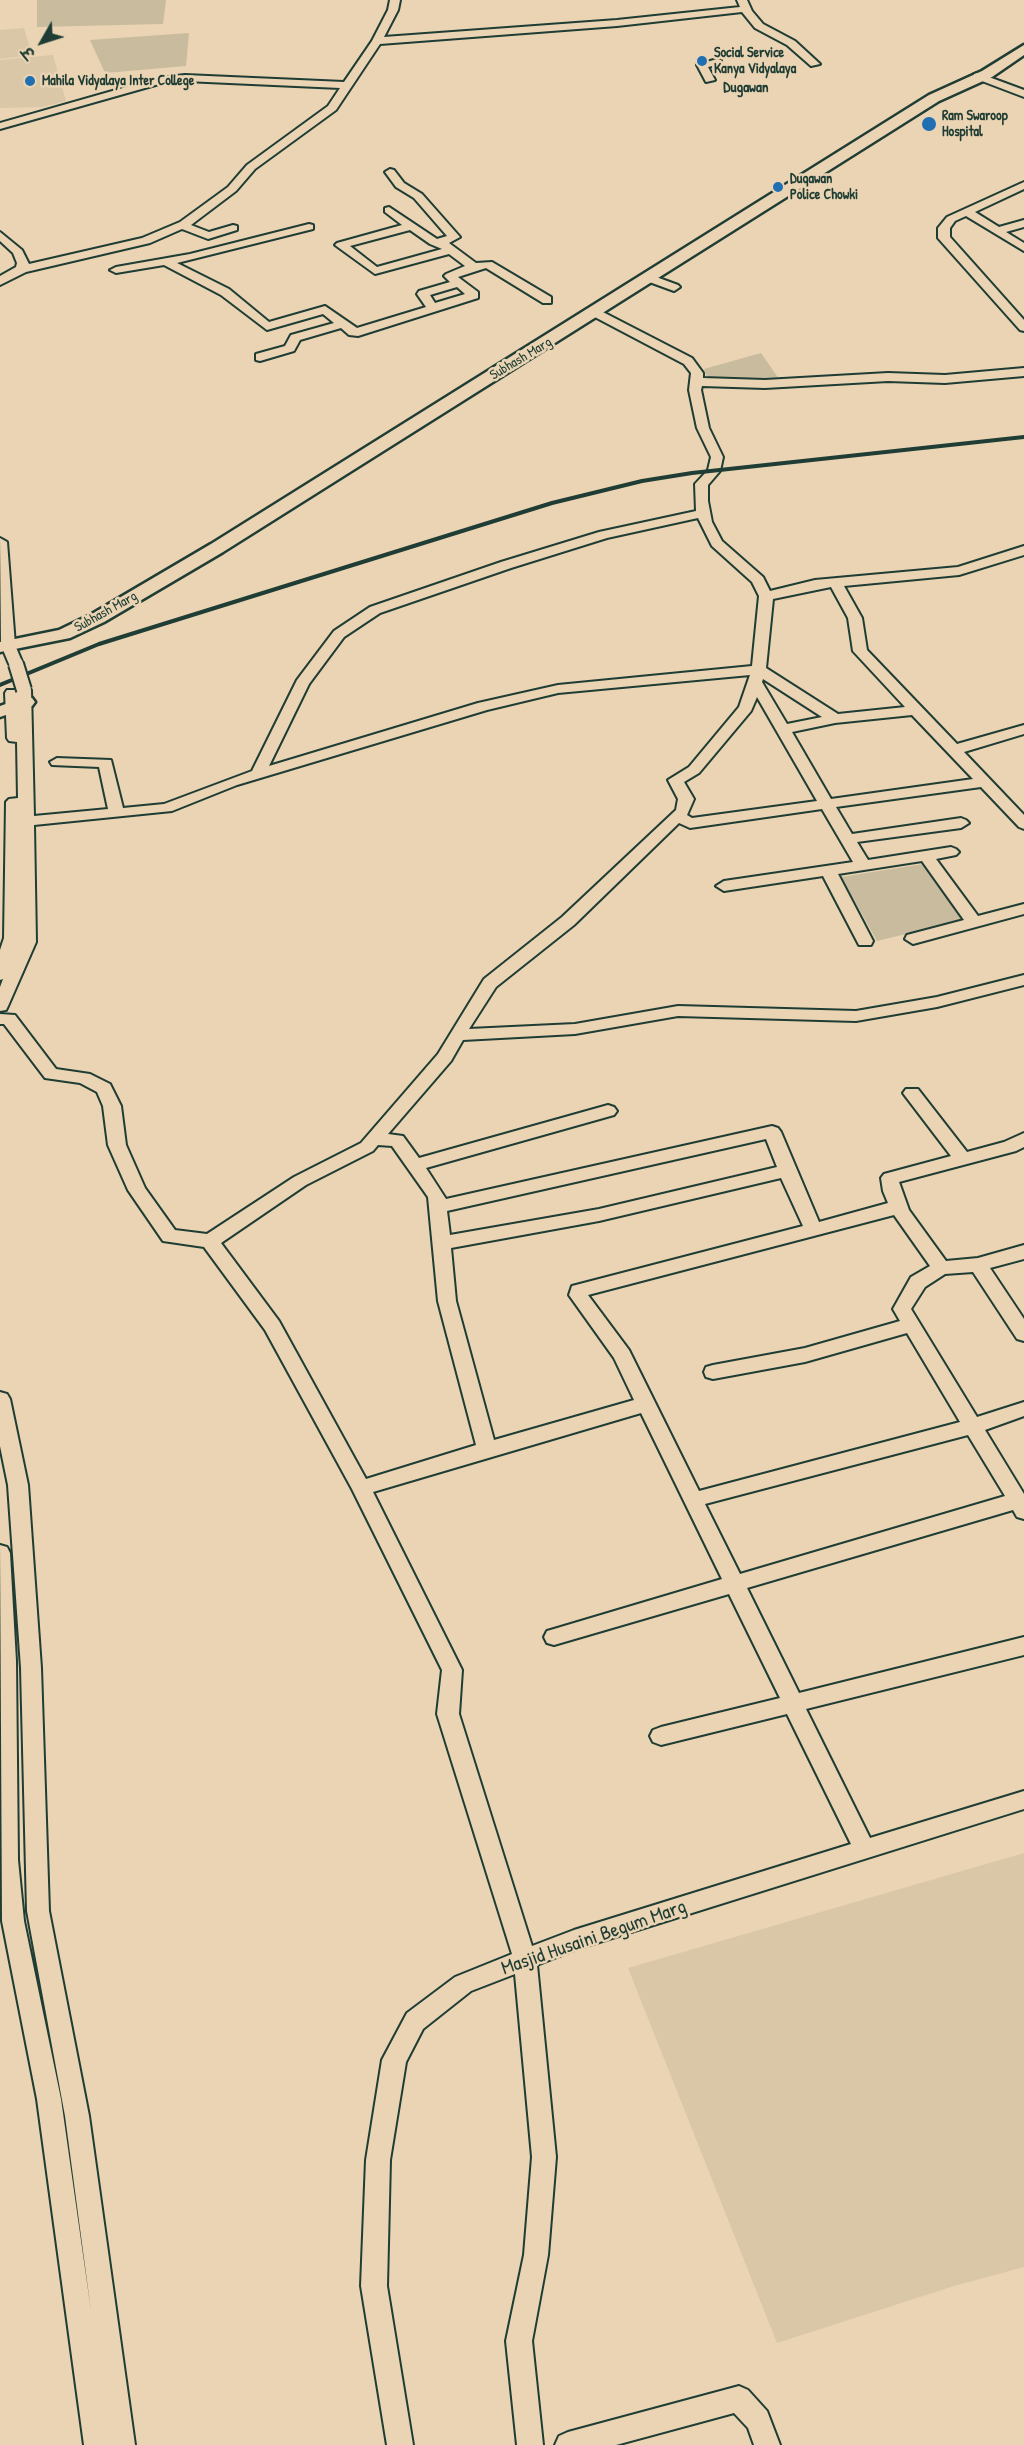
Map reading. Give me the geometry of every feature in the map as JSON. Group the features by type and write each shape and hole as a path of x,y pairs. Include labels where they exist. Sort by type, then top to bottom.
{"main road":[{"name":"Subhash Marg","path":"3,647 64,634 98,618 217,548 934,98 978,76 977,71 1024,41"},
{"path":"978,76 987,74 1024,49"}],"street":[{"path":"0,281 22,269 146,241 182,225 232,189 251,167 332,108 377,41 393,10 395,0"},
{"path":"377,41 617,23 744,4 759,26 791,43 815,64"},
{"path":"710,80 702,65 717,62"},
{"path":"978,76 1024,94"},
{"path":"0,126 158,81 185,78 347,85"},
{"path":"389,210 434,242 454,237 418,196 400,185 390,172"},
{"path":"1024,185 951,219 944,228 944,238 1024,327"},
{"path":"966,212 1024,248"},
{"path":"997,231 1024,222"},
{"path":"182,225 208,236 233,228"},
{"path":"411,226 341,245 375,271 452,250"},
{"path":"116,270 165,261 309,227"},
{"path":"0,235 18,252 23,263 22,269"},
{"path":"440,242 474,267"},
{"path":"165,261 225,292 267,327 325,310 353,332 358,332 474,295 450,276 488,264 547,300"},
{"path":"648,278 674,287"},
{"path":"432,307 423,294 458,283"},
{"path":"0,1019 9,1019 51,1074 84,1078 104,1088 112,1106 117,1145 137,1190 169,1236 210,1241 300,1181 367,1147 445,1057 490,983 568,921 683,811 686,799 676,780 694,770 746,708 757,676 766,596 758,580 717,543 705,522 702,484 714,471 717,457 703,428 695,390 697,373 688,361 595,312"},
{"path":"260,357 290,348 295,338 342,324"},
{"path":"696,382 765,384 888,377 945,379 1024,372"},
{"path":"258,774 302,683 339,634 375,610 506,565 604,535 703,513"},
{"path":"0,542 3,647 11,666 27,821 28,942 0,1006"},
{"path":"766,596 835,582 959,571 999,560 1024,550"},
{"path":"835,582 855,618 860,651 1024,824"},
{"path":"757,676 782,729 863,865"},
{"path":"27,821 167,808 258,774 483,706 558,689 757,676 836,719"},
{"path":"0,975 12,938 15,701"},
{"path":"782,729 836,719 915,710"},
{"path":"953,750 1024,729"},
{"path":"57,762 106,763 116,813"},
{"path":"677,816 690,822 984,782"},
{"path":"848,839 961,822"},
{"path":"724,886 951,852"},
{"path":"926,855 974,922"},
{"path":"828,870 865,941"},
{"path":"914,939 1024,909"},
{"path":"457,1035 575,1029 678,1011 856,1017 937,1002 1024,980"},
{"path":"912,1093 962,1158"},
{"path":"415,1165 608,1111"},
{"path":"438,1207 772,1132 786,1172 813,1229"},
{"path":"374,1139 397,1140 437,1196 447,1301 487,1449"},
{"path":"941,1268 899,1207 892,1191 890,1178 1010,1147 1024,1139"},
{"path":"441,1243 598,1215 786,1172"},
{"path":"865,1851 622,1355 578,1295 579,1291 899,1207"},
{"path":"210,1241 272,1326 361,1488 452,1670 448,1714 525,1960 544,2157 536,2255 519,2341 530,2445"},
{"path":"554,1636 1022,1506 902,1309 918,1282 941,1268 978,1265 1024,1252"},
{"path":"978,1265 1023,1330"},
{"path":"713,1372 805,1355 912,1325"},
{"path":"0,1399 18,1485 31,1668 38,1911 76,2116 122,2445"},
{"path":"361,1488 646,1404"},
{"path":"693,1500 974,1426 1024,1409"},
{"path":"0,1553 6,1661 7,1860 13,1920 49,2099 97,2445"},
{"path":"661,1736 1024,1646"},
{"name":"Masjid Husaini Begum Marg","path":"400,2445 374,2286 378,2160 394,2060 415,2021 462,1984 574,1940 1024,1800"},
{"path":"568,2445 739,2399 758,2420 767,2445"}],"shaded area":[{"path":"37,0 166,0 163,24 37,27"},
{"path":"24,28 32,55 0,59 0,30"},
{"path":"189,33 186,66 105,73 90,40"},
{"name":"Mahila Vidyalaya Inter College","path":"53,55 66,101 43,107 0,108 0,60"},
{"path":"761,353 779,379 708,380 704,369"},
{"path":"923,864 963,920 877,941 841,877"},
{"path":"1024,1853 1024,2267 954,2286 777,2343 628,1968"}],"railway":[{"path":"0,685 99,644 552,503 642,481 692,473 1024,437"}],"place":[{"name":"Social Service Kanya Vidyalaya","path":"702,61"},
{"name":"Mahila Vidyalaya Inter College","path":"30,81"},
{"name":"Ram Swaroop Hospital","path":"929,124"},
{"name":"Dugawan Police Chowki","path":"778,187"}],"district":[{"name":"Dugawan","path":"746,88"}]}
